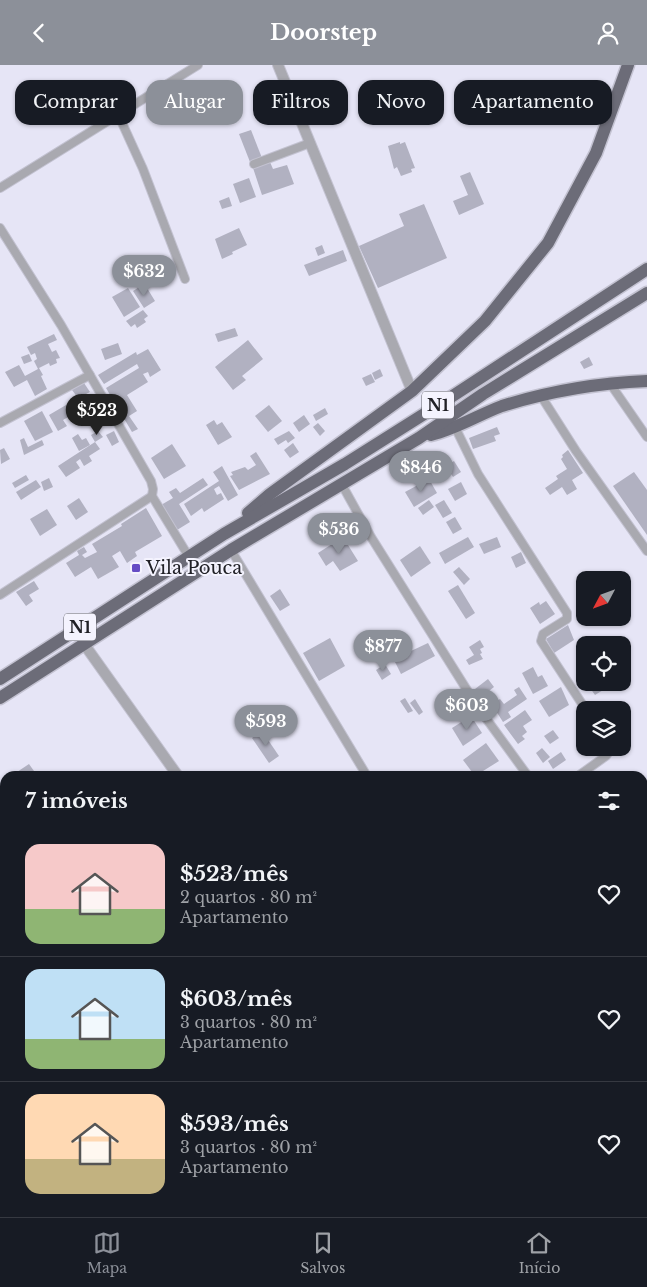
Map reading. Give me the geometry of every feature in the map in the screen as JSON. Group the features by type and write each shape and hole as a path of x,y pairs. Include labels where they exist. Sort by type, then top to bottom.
{"highway":[{"path":"224,534 270,494 412,391 485,321 548,243 596,153 628,65"},
{"name":"N1","path":"0,679 224,534 353,459 647,269"},
{"name":"N1","path":"0,698 231,550 419,439 483,393 647,293"},
{"path":"419,439 455,427 503,406 541,396 585,385 647,381"}],"street":[{"path":"136,103 198,65"},
{"path":"278,65 412,391"},
{"path":"0,188 100,125"},
{"path":"123,125 143,169 185,279"},
{"path":"254,164 310,143"},
{"path":"0,228 90,375 151,481 152,496 189,557"},
{"path":"0,423 90,375"},
{"path":"609,382 647,437"},
{"path":"541,396 576,451 647,551"},
{"path":"455,427 478,474 567,613 567,619 543,634 542,641 580,701"},
{"path":"342,483 372,537 477,707 524,771"},
{"path":"0,595 152,496"},
{"path":"231,550 364,771"},
{"path":"84,644 174,771"},
{"path":"585,771 606,756"}],"building":[{"path":"251,130 262,158 250,162 239,134"},
{"path":"400,142 400,144 405,142 415,168 411,169 412,172 401,176 397,167 394,169 388,146"},
{"path":"270,162 273,169 287,165 294,184 262,195 253,168"},
{"path":"470,172 484,204 459,215 453,201 468,195 460,176"},
{"path":"249,178 256,197 240,203 233,184"},
{"path":"229,197 232,206 222,209 219,201"},
{"path":"424,204 447,258 378,288 359,246 404,226 399,214"},
{"path":"239,228 247,245 222,259 215,239"},
{"path":"322,245 325,253 318,256 315,248"},
{"path":"343,250 347,261 309,276 304,265"},
{"path":"141,286 143,290 147,288 155,301 144,308 133,291"},
{"path":"128,288 140,307 124,317 112,297"},
{"path":"143,310 148,316 144,319 146,322 137,328 135,324 131,327 126,321"},
{"path":"235,328 238,336 218,342 215,334"},
{"path":"54,334 57,340 48,344 52,352 56,350 60,358 56,359 57,363 50,366 49,363 39,368 47,389 35,396 27,380 14,387 5,372 19,365 25,376 38,369 34,361 37,359 35,353 31,355 27,347"},
{"path":"248,340 263,359 242,376 246,380 233,390 215,367"},
{"path":"118,343 122,354 105,360 101,349"},
{"path":"148,349 161,370 150,377 148,372 143,374 148,382 127,395 137,411 129,416 138,429 132,432 106,388 139,368 137,364 104,384 98,375 136,352 137,355"},
{"path":"29,354 32,361 24,364 21,357"},
{"path":"589,357 593,365 584,369 580,362"},
{"path":"380,369 383,376 375,380 372,373"},
{"path":"371,374 375,382 366,386 362,378"},
{"path":"84,383 90,392 78,398 72,390"},
{"path":"78,398 84,408 63,420 67,426 58,431 49,415"},
{"path":"269,405 282,421 268,432 255,416"},
{"path":"325,408 328,414 316,421 313,415"},
{"path":"42,411 53,432 35,441 24,421"},
{"path":"304,415 310,424 299,432 293,423"},
{"path":"214,420 217,425 222,422 232,437 218,445 206,425"},
{"path":"318,423 325,431 320,436 313,427"},
{"path":"497,427 500,434 494,436 496,441 473,449 469,438"},
{"path":"98,431 103,437 95,442 91,435"},
{"path":"114,431 119,442 112,446 106,435"},
{"path":"289,431 295,438 288,443 286,440 278,445 274,439"},
{"path":"78,434 82,440 86,438 90,445 79,451 72,438"},
{"path":"24,438 28,447 42,440 44,445 24,455 20,440"},
{"path":"95,442 100,449 89,456 92,461 84,466 80,459 76,462 80,468 66,477 58,466"},
{"path":"293,443 299,452 290,458 284,450"},
{"path":"172,444 186,466 164,479 151,458"},
{"path":"4,448 10,459 1,464 0,450"},
{"path":"568,450 583,473 572,480 577,489 567,495 562,487 550,495 545,488 558,479 556,476 567,469 561,459 562,455"},
{"path":"256,452 270,474 239,490 230,476 233,475 231,472 245,467 248,470 256,465 250,456"},
{"path":"454,461 461,472 453,477 446,466"},
{"path":"222,466 238,495 228,501 219,486 214,489 217,495 221,493 224,499 204,512 202,508 191,516 184,504 219,481 213,472"},
{"path":"443,470 446,476 436,483 432,478"},
{"path":"634,472 647,490 647,535 613,486"},
{"path":"26,475 29,480 15,488 12,483"},
{"path":"49,478 53,487 44,491 41,482"},
{"path":"203,478 208,485 179,504 190,522 177,530 161,505 173,498 169,492 176,488 180,493"},
{"path":"429,479 437,493 414,507 405,492"},
{"path":"36,480 41,487 21,500 16,492"},
{"path":"461,482 467,494 455,501 448,489"},
{"path":"79,498 88,512 76,520 67,506"},
{"path":"429,500 434,507 423,515 418,508"},
{"path":"444,500 452,513 443,518 435,505"},
{"path":"146,508 162,536 135,552 137,556 127,563 120,551 112,556 119,567 98,579 91,567 75,577 66,563 79,555 77,551 84,547 87,552 82,555 85,558 97,552 92,544 122,526 121,524"},
{"path":"47,509 57,525 40,536 30,519"},
{"path":"455,517 462,529 453,534 446,522"},
{"path":"343,537 358,561 340,571 333,561 326,566 318,553"},
{"path":"468,537 474,547 445,564 439,553"},
{"path":"497,537 501,547 484,554 479,544"},
{"path":"420,546 431,563 411,577 400,560"},
{"path":"521,552 526,563 516,568 511,557"},
{"path":"459,567 470,579 464,585 453,572"},
{"path":"34,581 39,589 29,595 33,601 26,606 16,592"},
{"path":"458,585 475,613 466,619 448,591"},
{"path":"280,589 290,605 280,611 270,596"},
{"path":"546,601 555,614 540,624 530,608 539,602 540,605"},
{"path":"568,625 574,640 554,653 546,639"},
{"path":"406,637 411,643 388,658 384,652"},
{"path":"330,638 345,666 319,681 303,653"},
{"path":"480,640 484,647 480,649 483,659 469,665 466,660 474,655 469,647"},
{"path":"428,643 435,656 401,674 392,656 409,648 411,651"},
{"path":"385,664 391,674 382,680 376,670"},
{"path":"533,667 538,677 542,675 548,686 533,694 522,673"},
{"path":"488,679 494,687 481,697 475,689"},
{"path":"519,687 527,699 508,712 511,717 503,722 496,711 493,713 487,704 495,698 497,701 500,699 504,704 517,695 514,690"},
{"path":"561,687 569,705 549,717 539,701"},
{"path":"592,691 602,691 595,695"},
{"path":"405,698 413,711 408,713 400,701"},
{"path":"415,699 423,712 419,715 410,703"},
{"path":"525,710 532,720 523,726 527,732 522,736 525,739 518,744 504,725"},
{"path":"471,716 482,733 463,746 452,728"},
{"path":"553,730 559,738 550,744 544,736"},
{"path":"262,731 279,756 269,763 252,738"},
{"path":"486,743 499,761 483,771 471,771 463,760"},
{"path":"542,748 550,757 543,763 536,753"},
{"path":"561,752 566,760 553,769 548,761"},
{"path":"29,764 34,771 18,771"}],"place":[{"name":"Vila Pouca","path":"136,568"}]}
